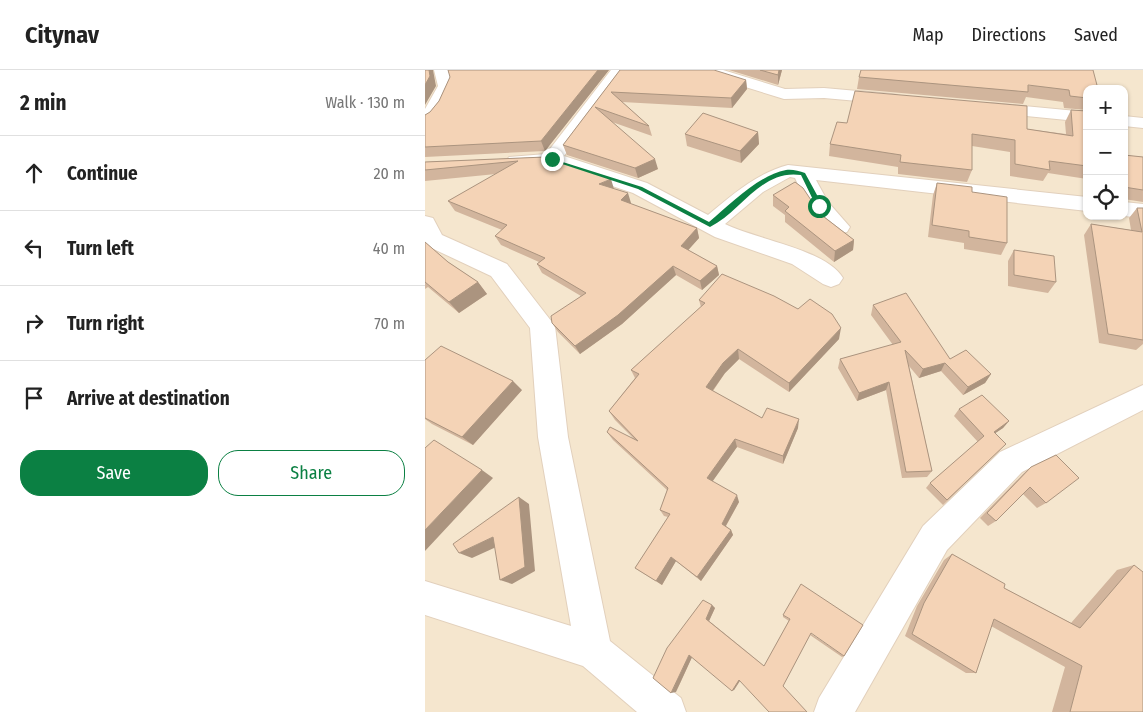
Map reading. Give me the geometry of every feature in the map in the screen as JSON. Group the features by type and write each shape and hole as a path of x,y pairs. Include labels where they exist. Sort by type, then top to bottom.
{"street":[{"path":"425,121 435,108 446,86 442,70"},
{"path":"552,159 619,70"},
{"path":"706,70 784,94 824,93 912,101"},
{"path":"970,106 1083,117"},
{"path":"1128,121 1143,123"},
{"path":"493,162 552,159 640,188 723,232 800,258 831,278"},
{"path":"710,225 751,190 772,177 788,171 1083,204"},
{"path":"803,174 819,206 839,227"},
{"path":"1128,209 1143,211"},
{"path":"425,224 433,240 499,270 542,326 553,437 594,651"},
{"path":"833,712 935,538 1011,462 1143,397"},
{"path":"425,598 594,651 667,712"}],"shaded area":[{"path":"425,70 1143,70 1143,712 425,712"}],"building":[{"path":"425,70 429,70 430,76 425,85"},
{"path":"448,70 598,70 541,141 425,147 425,115 439,101 450,77"},
{"path":"620,70 714,70 746,80 731,98 611,92 649,126 595,107 655,159 635,168 563,145"},
{"path":"760,70 779,70 778,75"},
{"path":"861,70 1093,70 1097,85 1083,85 1083,98 1070,96 1069,90 1028,85 1028,92 859,77"},
{"path":"855,91 1027,106 1027,129 1073,136 1071,110 1083,111 1083,165 1049,161 1050,170 1015,164 1015,140 972,134 972,170 900,162 901,155 830,144 837,122 847,123"},
{"path":"703,113 758,132 740,151 685,134"},
{"path":"1128,155 1143,157 1143,190 1128,188"},
{"path":"545,157 611,179 599,184 628,193 621,200 697,228 681,246 717,266 700,281 673,266 618,315 575,346 552,323 551,316 586,293 537,264 545,258 495,236 507,225 448,201 518,161 425,170 425,162"},
{"path":"795,182 803,188 817,209 815,210 854,240 835,251 785,211 789,207 773,195"},
{"path":"937,183 972,187 972,192 1007,197 1007,243 969,237 969,231 932,225"},
{"path":"1137,208 1143,208 1143,340 1108,334 1091,224 1142,232"},
{"path":"425,242 448,262 478,282 449,302 425,282"},
{"path":"1014,250 1054,256 1056,282 1014,275"},
{"path":"722,274 774,296 798,309 810,299 832,314 841,328 789,383 738,349 723,363 706,387 762,418 767,408 799,419 783,456 735,439 707,478 737,495 722,524 731,530 697,577 671,557 656,581 635,568 670,514 660,510 668,488 607,432 610,427 638,441 609,411 639,374 631,370 705,303 699,300"},
{"path":"906,293 950,359 966,350 991,374 968,387 945,363 923,369 905,350 932,471 906,472 889,382 859,393 840,359 901,342 873,305"},
{"path":"441,346 513,381 462,437 425,418 425,360"},
{"path":"982,395 1009,421 994,432 1006,444 947,500 930,483 984,436 959,409"},
{"path":"434,440 482,470 425,530 425,448"},
{"path":"1056,455 1079,478 1046,503 1030,487 996,521 987,513 1031,467"},
{"path":"519,497 525,567 500,580 493,537 459,553 453,544"},
{"path":"952,554 1005,584 1004,588 1080,628 1134,565 1143,572 1143,712 1070,712 1082,666 994,619 976,673 912,634 924,603"},
{"path":"801,584 863,625 844,656 811,633 783,686 807,712 769,712 739,680 732,691 689,655 671,693 653,678 667,648 703,600 712,605 706,619 764,666 790,619 783,615"}],"route":[{"path":"552,159 640,188 710,225 751,190 772,177 788,171 803,174 819,206"}]}
